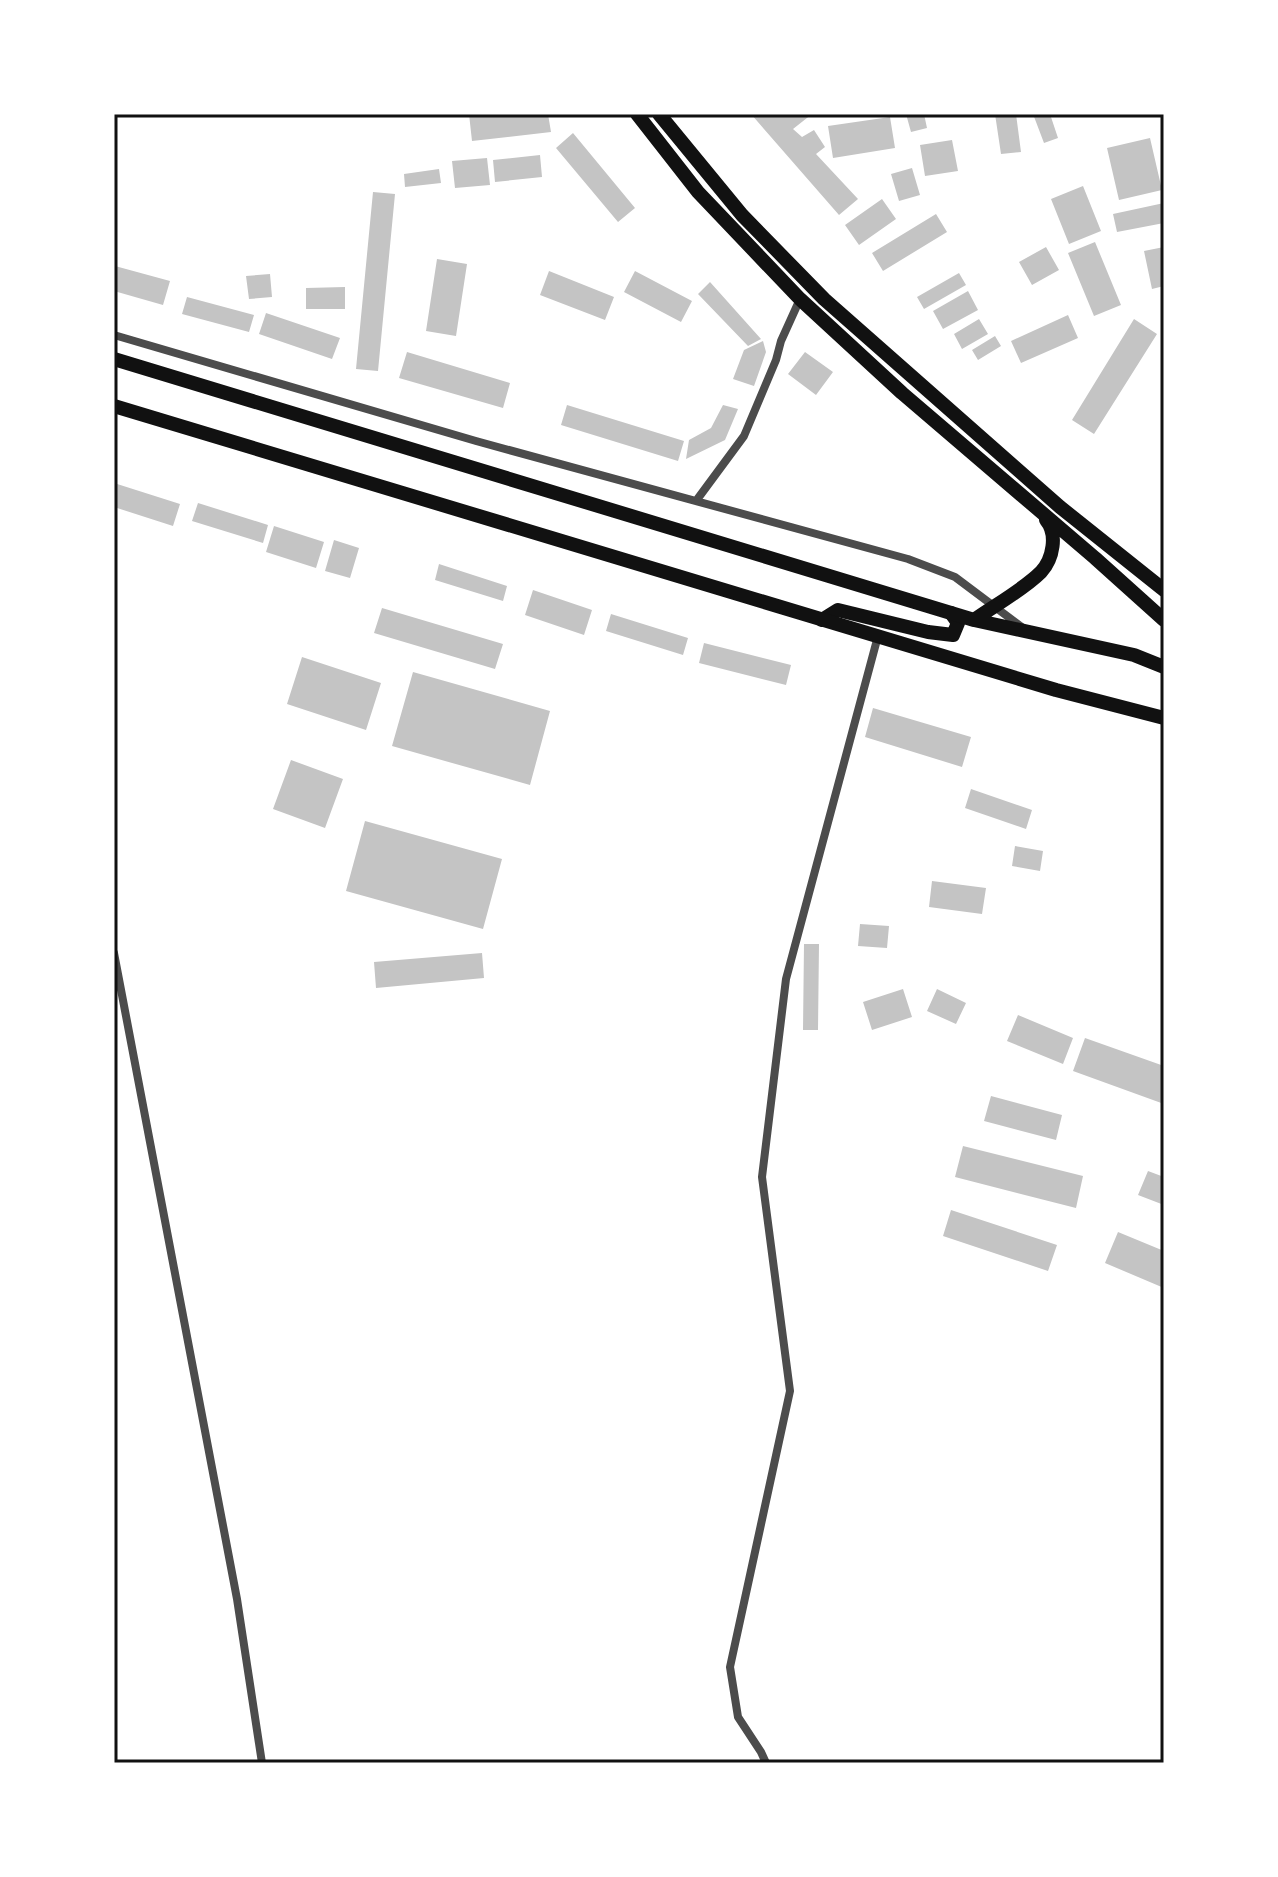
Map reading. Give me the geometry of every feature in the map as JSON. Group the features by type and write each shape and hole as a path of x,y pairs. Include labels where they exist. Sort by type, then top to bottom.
{"main road":[{"path":"637,114 698,192 800,299 902,393 1164,620"},
{"path":"659,114 742,215 824,299 1060,507 1164,590"},
{"path":"114,359 974,620 1134,655 1164,667"},
{"path":"114,406 1056,690 1164,718"},
{"path":"974,620 1043,570 1054,544 1051,526 1033,505"},
{"path":"822,620 838,610 953,635 958,623 951,613"}],"street":[{"path":"696,501 744,436 800,299"},
{"path":"114,335 476,441 908,559 955,577 1027,631"},
{"path":"766,1763 738,1717 730,1667 790,1391 762,1177 786,979 878,636"},
{"path":"114,953 234,1584 262,1763"}],"building":[{"path":"469,114 548,114 551,132 472,141"},
{"path":"751,114 812,114 793,129 802,137 814,130 825,147 816,154 858,199 839,215"},
{"path":"906,114 924,114 927,128 911,132"},
{"path":"995,114 1016,114 1021,152 1001,154"},
{"path":"1033,114 1050,114 1058,138 1044,143"},
{"path":"890,117 895,148 833,158 828,126"},
{"path":"573,133 635,208 618,222 556,148"},
{"path":"1150,138 1162,190 1119,200 1107,148"},
{"path":"952,140 958,171 925,176 920,145"},
{"path":"540,155 542,177 495,182 493,160"},
{"path":"487,158 490,185 455,188 452,161"},
{"path":"912,168 920,195 899,201 891,174"},
{"path":"439,169 441,183 405,187 404,174"},
{"path":"1083,186 1101,231 1069,244 1051,199"},
{"path":"373,192 395,194 378,371 356,369"},
{"path":"882,199 896,219 859,245 845,225"},
{"path":"1164,203 1164,223 1117,232 1113,214"},
{"path":"936,214 947,232 883,271 872,253"},
{"path":"1095,242 1121,305 1094,316 1068,253"},
{"path":"1046,247 1059,270 1032,285 1019,262"},
{"path":"1164,247 1164,286 1152,289 1144,251"},
{"path":"437,259 467,264 456,336 426,331"},
{"path":"115,266 170,281 163,305 114,291"},
{"path":"549,271 614,297 605,320 540,295"},
{"path":"635,271 692,301 681,322 624,292"},
{"path":"959,273 966,285 924,309 917,297"},
{"path":"270,274 272,297 249,299 246,276"},
{"path":"710,282 761,339 748,346 698,294"},
{"path":"345,287 345,309 306,309 306,288"},
{"path":"968,291 978,310 943,329 933,311"},
{"path":"187,297 254,315 249,332 182,314"},
{"path":"266,313 340,338 332,359 259,334"},
{"path":"1068,315 1078,338 1021,363 1011,341"},
{"path":"979,319 988,334 962,349 954,334"},
{"path":"1134,319 1157,334 1094,434 1072,420"},
{"path":"995,336 1001,346 978,360 972,350"},
{"path":"763,341 766,352 754,386 733,379 744,350"},
{"path":"407,352 510,383 503,408 399,378"},
{"path":"805,352 833,372 816,395 788,374"},
{"path":"567,405 684,441 678,461 561,425"},
{"path":"723,405 738,409 725,440 686,459 689,440 711,428"},
{"path":"114,483 180,504 173,526 114,507"},
{"path":"198,503 268,525 263,543 192,521"},
{"path":"274,526 324,542 316,568 266,552"},
{"path":"334,540 359,548 350,578 325,571"},
{"path":"439,564 507,586 503,601 435,580"},
{"path":"533,590 592,610 584,635 525,615"},
{"path":"382,608 503,644 495,669 374,633"},
{"path":"611,614 688,638 683,655 606,631"},
{"path":"704,643 791,665 786,685 699,663"},
{"path":"302,657 381,683 366,730 287,704"},
{"path":"413,672 550,711 530,785 392,746"},
{"path":"873,708 971,737 962,767 865,737"},
{"path":"291,760 343,779 325,828 273,809"},
{"path":"971,789 1032,810 1026,829 965,808"},
{"path":"365,821 502,859 483,929 346,891"},
{"path":"1015,846 1043,851 1040,871 1012,866"},
{"path":"932,881 986,888 982,914 929,907"},
{"path":"860,924 889,926 887,948 858,946"},
{"path":"804,944 819,944 818,1030 803,1030"},
{"path":"482,953 484,978 376,988 374,962"},
{"path":"903,989 912,1017 872,1030 863,1002"},
{"path":"937,989 966,1003 956,1024 927,1011"},
{"path":"1018,1015 1073,1038 1063,1064 1007,1041"},
{"path":"1085,1038 1164,1066 1164,1104 1073,1071"},
{"path":"991,1096 1062,1115 1056,1140 984,1121"},
{"path":"963,1146 1083,1176 1076,1208 955,1177"},
{"path":"1148,1171 1164,1177 1164,1205 1138,1195"},
{"path":"951,1210 1057,1245 1048,1271 943,1236"},
{"path":"1118,1232 1164,1251 1164,1288 1105,1263"}]}
